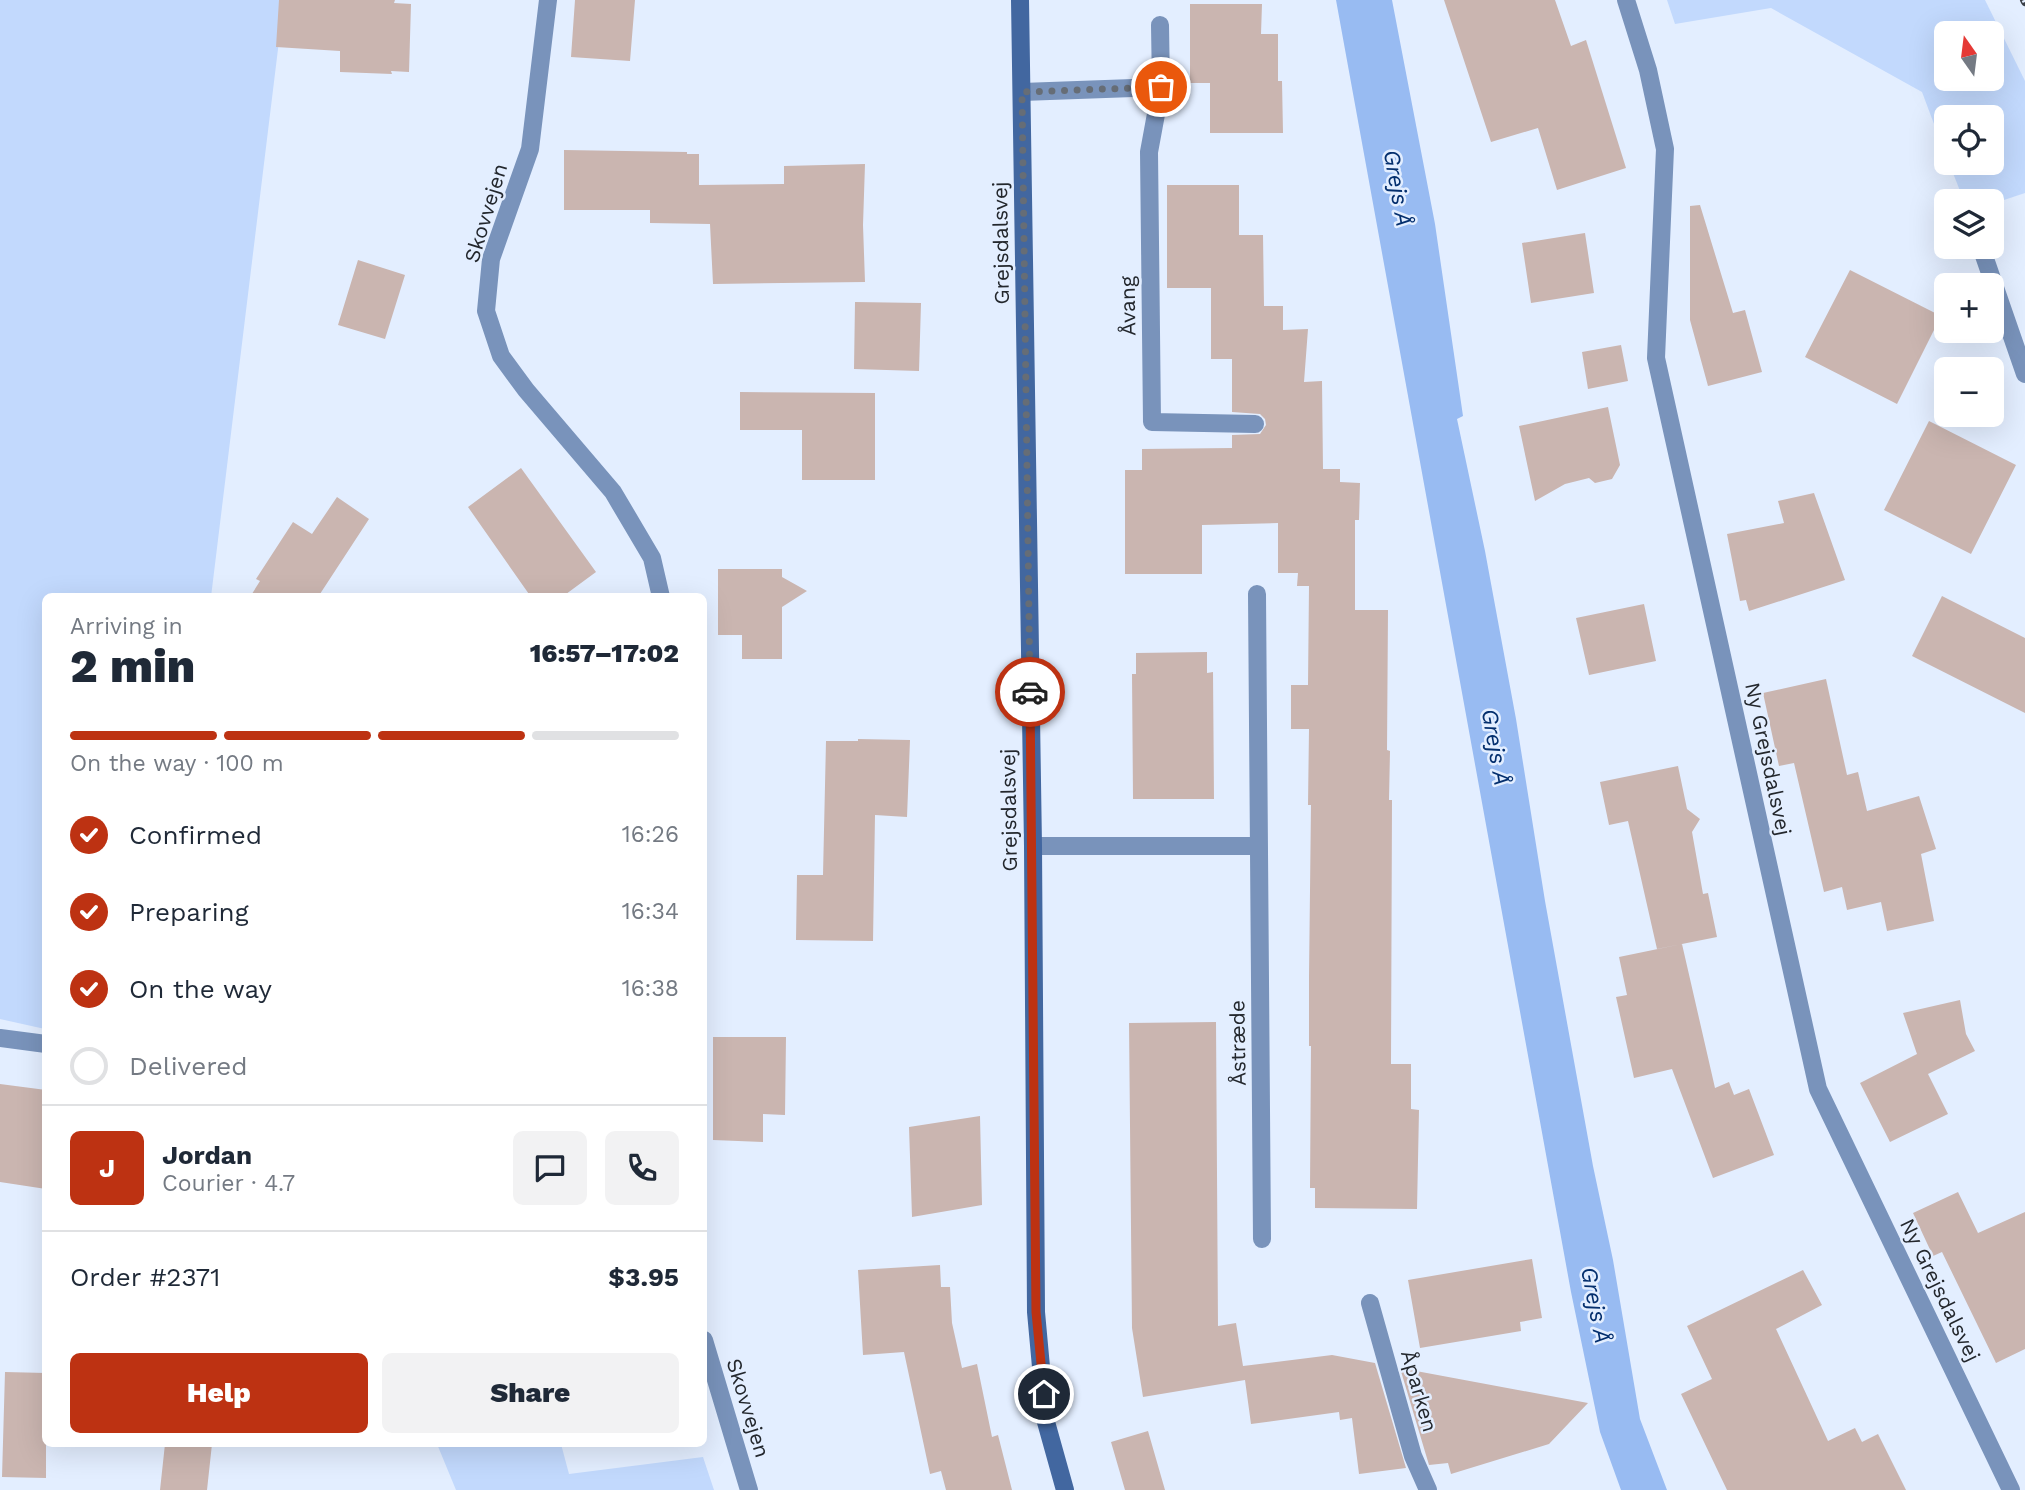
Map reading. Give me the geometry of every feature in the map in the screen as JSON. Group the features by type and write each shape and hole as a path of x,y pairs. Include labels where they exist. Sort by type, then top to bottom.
{"street":[{"name":"Skovvejen","path":"548,0 530,149 491,259 486,311 500,356 612,492 652,558 661,593"},
{"name":"Grejsdalsvej","path":"1020,0 1036,1312 1046,1422 1065,1490"},
{"name":"Ny Grejsdalsvej","path":"1626,0 1648,70 1665,149 1656,358 1818,1089 2011,1490"},
{"name":"Åvang","path":"1160,25 1161,87 1149,152 1152,422 1255,424"},
{"path":"1022,92 1161,87"},
{"path":"1985,259 2025,374"},
{"name":"Åstræde","path":"1257,594 1262,1239"},
{"path":"1032,846 1259,846"},
{"path":"0,1038 42,1043"},
{"name":"Åparken","path":"1370,1303 1413,1456 1428,1490"},
{"name":"Skovvejen","path":"707,1350 749,1490"}],"shaded area":[{"path":"0,0 284,0 211,593 42,593 42,1028 0,1019"},
{"path":"1667,0 1985,0 1995,21 1934,21 1934,91 2004,91 2004,38 2025,81 2025,193 2004,200 2004,189 1959,189 1954,175 2004,175 2004,105 1934,105 1934,124 1922,92 1771,8 1675,24"},
{"path":"438,1447 562,1447 569,1474 703,1457 714,1490 456,1490"}],"water":[{"name":"Grejs Å","path":"1336,0 1392,0 1435,224 1463,416 1457,419 1516,719 1545,901 1593,1166 1613,1260 1640,1419 1667,1490 1621,1490 1600,1432 1571,1292"}],"building":[{"path":"279,0 395,0 394,3 411,4 409,72 340,72 340,51 276,47"},
{"path":"575,0 635,0 630,61 571,57"},
{"path":"1444,0 1555,0 1571,46 1586,40 1626,168 1557,190 1538,128 1491,142"},
{"path":"1190,4 1262,4 1261,34 1278,34 1278,81 1282,81 1283,133 1210,133 1210,83 1190,83"},
{"path":"564,150 699,154 699,185 784,184 784,166 865,164 865,282 713,284 710,224 650,223 650,210 564,210"},
{"path":"1167,185 1239,185 1239,235 1263,235 1264,306 1283,306 1283,330 1308,329 1304,382 1322,381 1323,469 1340,469 1340,482 1360,483 1359,520 1355,520 1355,610 1388,610 1387,750 1390,751 1389,800 1392,800 1391,1064 1411,1064 1411,1109 1419,1110 1417,1209 1315,1208 1315,1188 1310,1188 1309,729 1291,729 1291,685 1308,685 1309,586 1297,586 1298,573 1278,573 1278,523 1202,525 1202,574 1125,574 1125,470 1142,470 1142,449 1232,448 1232,435 1260,434 1266,425 1260,414 1232,412 1232,359 1211,359 1211,288 1167,288"},
{"path":"1700,205 1733,313 1745,310 1762,372 1708,386 1690,320 1690,206"},
{"path":"1585,233 1594,293 1531,303 1522,243"},
{"path":"358,260 405,275 385,339 338,325"},
{"path":"1850,270 1934,312 1934,330 1897,404 1805,357"},
{"path":"855,302 921,303 919,371 854,369"},
{"path":"1621,345 1628,381 1588,389 1582,352"},
{"path":"740,392 875,393 875,480 802,480 802,430 740,430"},
{"path":"1608,407 1620,465 1612,479 1595,483 1589,478 1565,484 1535,501 1519,426"},
{"path":"1929,421 1934,424 1934,427 1941,427 2016,465 1971,554 1884,510"},
{"path":"521,468 596,572 567,593 528,593 468,507"},
{"path":"1814,493 1845,580 1749,611 1746,600 1740,601 1727,534 1784,523 1778,501"},
{"path":"337,497 369,519 321,593 252,593 260,581 256,579 293,522 312,534"},
{"path":"718,569 782,569 782,577 807,591 782,607 782,659 742,659 742,635 718,635"},
{"path":"1942,596 2025,638 2025,713 1912,656"},
{"path":"1644,604 1656,661 1589,675 1576,618"},
{"path":"1207,652 1207,673 1213,672 1214,799 1133,799 1132,674 1136,674 1136,653"},
{"path":"1826,679 1847,775 1858,772 1867,811 1919,796 1936,849 1921,854 1934,921 1887,931 1881,902 1847,910 1842,887 1824,892 1794,763 1779,766 1763,693"},
{"path":"910,740 907,817 875,815 873,941 796,940 797,875 823,875 826,741"},
{"path":"1678,766 1687,809 1700,819 1692,832 1703,894 1708,893 1717,937 1657,949 1628,821 1609,825 1600,782"},
{"path":"1682,944 1715,1088 1729,1082 1734,1095 1749,1089 1774,1155 1713,1178 1672,1069 1634,1078 1616,997 1627,995 1619,957"},
{"path":"1960,1000 1966,1034 1975,1051 1928,1074 1948,1114 1890,1142 1860,1083 1917,1054 1903,1013"},
{"path":"1216,1022 1218,1326 1236,1323 1243,1366 1332,1355 1375,1363 1406,1468 1359,1474 1352,1418 1340,1420 1339,1412 1251,1424 1245,1380 1143,1397 1132,1328 1129,1023"},
{"path":"713,1037 786,1037 785,1115 763,1114 763,1142 713,1140"},
{"path":"0,1084 42,1089 42,1188 0,1182"},
{"path":"980,1116 982,1205 912,1217 909,1127"},
{"path":"1958,1192 1978,1233 2025,1212 2025,1349 1996,1363 1942,1252 1933,1256 1913,1213"},
{"path":"1532,1259 1542,1318 1520,1322 1521,1331 1420,1348 1408,1280"},
{"path":"940,1265 941,1287 950,1287 952,1323 962,1368 977,1364 992,1437 998,1435 1012,1490 946,1490 941,1471 930,1474 904,1352 863,1355 858,1270"},
{"path":"1803,1270 1822,1305 1776,1329 1828,1441 1855,1428 1862,1442 1878,1434 1906,1490 1727,1490 1681,1394 1712,1379 1687,1326"},
{"path":"1400,1368 1588,1403 1549,1444 1451,1474 1448,1463 1429,1465"},
{"path":"5,1372 42,1373 42,1447 46,1447 46,1478 2,1477"},
{"path":"1148,1431 1165,1490 1125,1490 1111,1442"},
{"path":"165,1447 212,1447 207,1490 160,1490"}],"way so far":[{"path":"1030,692 1022,92 1161,87"}],"route":[{"path":"1030,692 1036,1312 1044,1394"}]}
